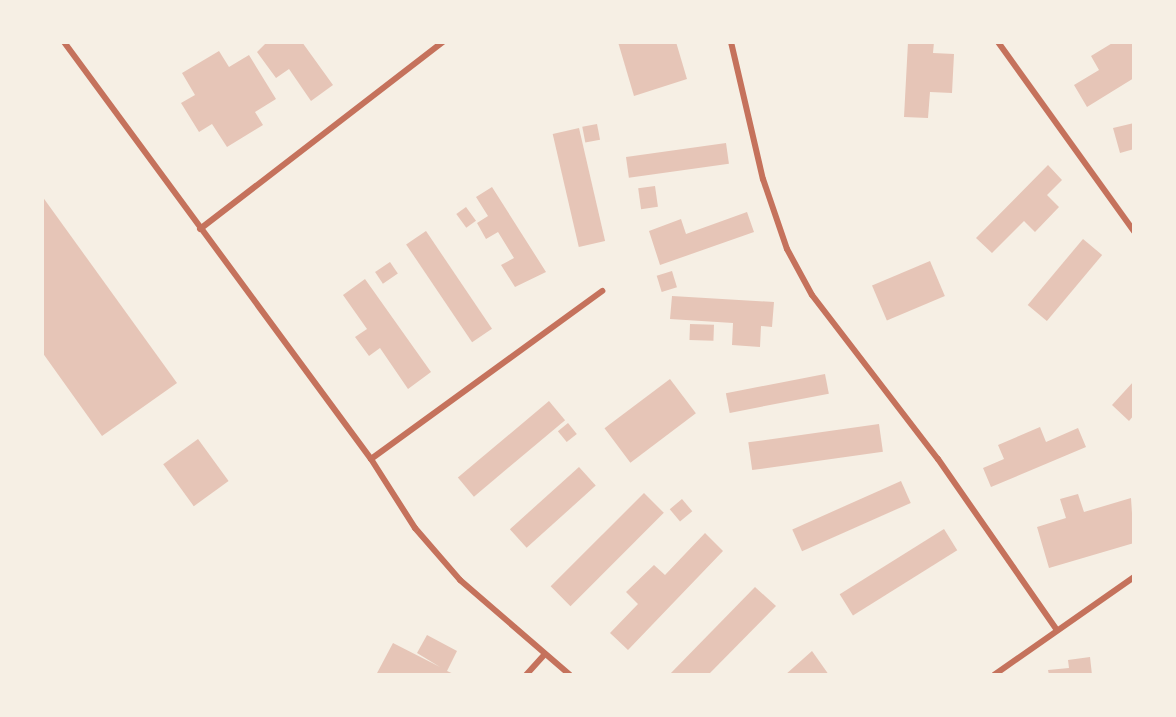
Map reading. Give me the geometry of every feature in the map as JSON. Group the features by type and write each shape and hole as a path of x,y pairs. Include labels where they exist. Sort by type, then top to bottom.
{"street":[{"path":"64,42 371,459 415,528 460,580 570,675"},
{"path":"200,229 443,42"},
{"path":"731,42 763,179 787,249 812,295 938,459 1057,630"},
{"path":"998,42 1134,231"},
{"path":"371,459 602,291"},
{"path":"994,675 1134,577"},
{"path":"526,675 545,654"}],"building":[{"path":"267,42 302,42 333,85 311,101 289,69 276,78 257,52"},
{"path":"618,42 676,42 687,79 634,96"},
{"path":"908,42 934,42 933,53 954,54 952,93 930,92 928,118 904,117"},
{"path":"1114,42 1134,42 1134,78 1087,107 1074,85 1099,70 1091,56"},
{"path":"219,51 229,67 249,55 276,99 255,112 263,125 227,147 212,124 199,132 181,103 195,95 182,73"},
{"path":"1134,123 1134,149 1120,153 1113,128"},
{"path":"597,124 600,140 585,143 582,127"},
{"path":"579,128 605,241 579,247 553,134"},
{"path":"726,143 729,164 629,178 626,157"},
{"path":"1048,165 1062,180 1047,195 1059,207 1035,232 1024,221 992,253 976,238"},
{"path":"655,186 658,207 641,209 638,188"},
{"path":"492,187 546,272 515,287 501,265 514,258 498,232 486,239 477,223 488,216 476,197"},
{"path":"42,196 177,383 102,436 42,352"},
{"path":"466,207 476,221 466,228 456,214"},
{"path":"747,212 754,232 660,265 649,231 681,219 686,234"},
{"path":"426,231 492,329 472,342 406,244"},
{"path":"1083,239 1102,255 1047,321 1028,305"},
{"path":"930,261 945,296 887,321 872,286"},
{"path":"390,262 398,274 383,284 375,272"},
{"path":"672,271 677,287 662,292 657,276"},
{"path":"365,279 431,372 408,389 380,348 369,356 355,337 367,329 343,295"},
{"path":"672,296 774,302 772,327 761,326 760,347 732,345 733,323 670,319"},
{"path":"690,324 714,325 713,341 689,340"},
{"path":"825,374 829,394 730,413 726,393"},
{"path":"670,379 696,413 630,463 605,428"},
{"path":"1134,381 1134,415 1129,421 1112,405"},
{"path":"549,401 565,420 474,497 458,477"},
{"path":"568,423 577,434 567,442 558,431"},
{"path":"879,424 883,452 752,470 748,442"},
{"path":"1040,427 1046,442 1078,428 1086,447 991,487 983,468 1004,459 998,445"},
{"path":"198,439 229,481 194,506 163,464"},
{"path":"579,467 596,486 527,548 510,529"},
{"path":"901,481 911,503 802,551 792,529"},
{"path":"644,493 664,513 570,606 551,586"},
{"path":"1078,494 1084,512 1131,498 1134,543 1049,568 1037,527 1066,518 1060,499"},
{"path":"682,499 692,511 680,522 670,509"},
{"path":"944,529 957,550 853,615 840,594"},
{"path":"705,533 723,551 628,650 610,633 638,604 626,592 654,565 665,575"},
{"path":"755,587 776,606 708,675 669,675"},
{"path":"427,635 457,651 447,671 456,675 376,675 393,643 440,667 417,653"},
{"path":"812,651 829,675 785,675"},
{"path":"1090,657 1092,675 1049,675 1048,670 1069,668 1068,660"}]}
